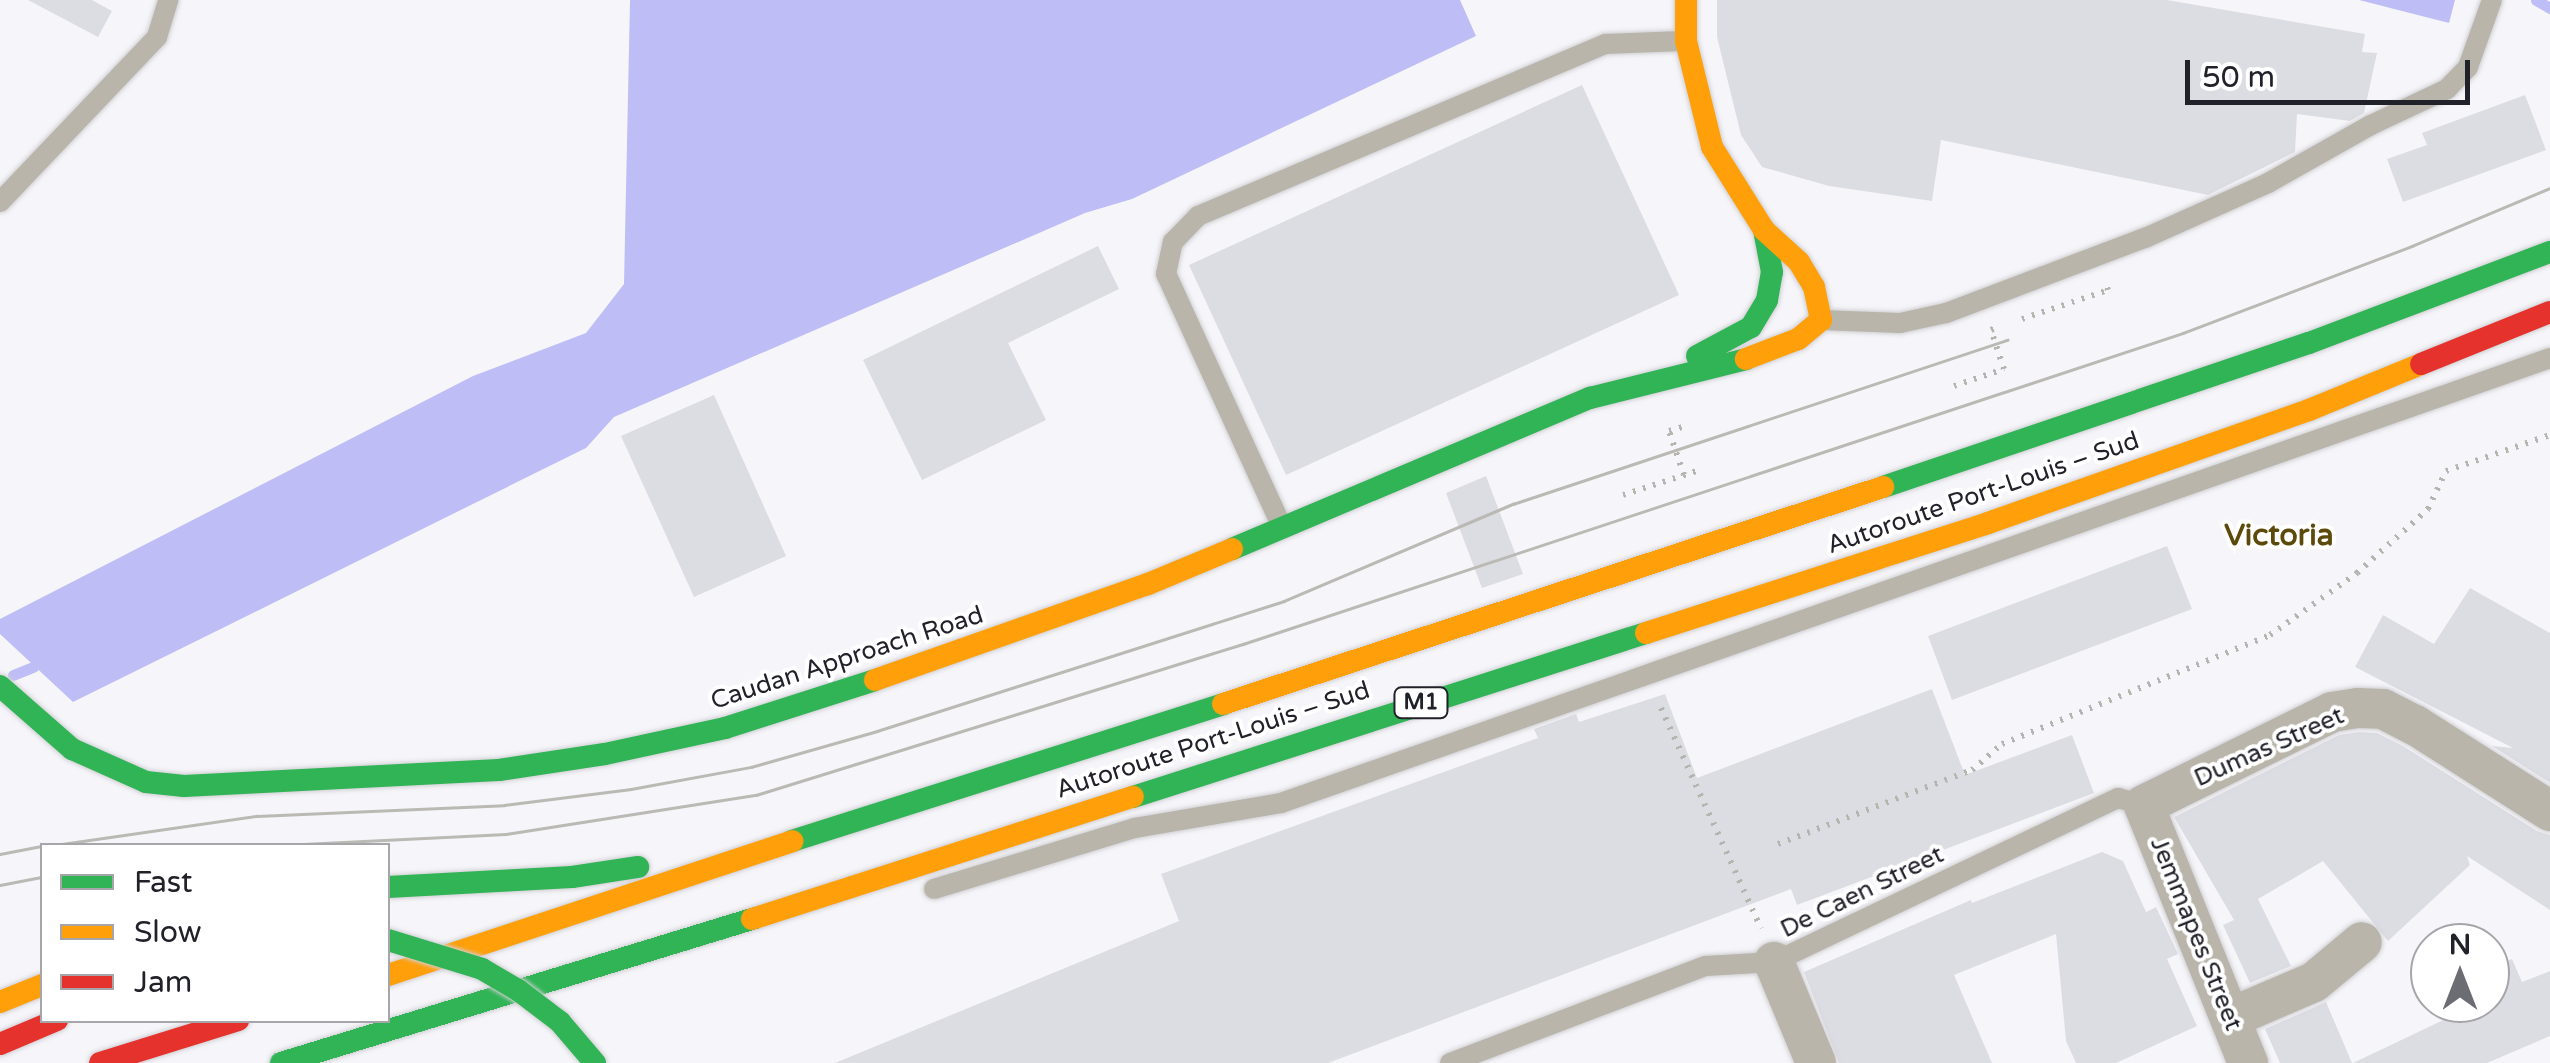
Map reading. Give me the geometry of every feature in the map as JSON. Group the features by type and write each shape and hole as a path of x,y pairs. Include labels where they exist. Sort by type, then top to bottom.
{"main road":[{"path":"1655,379 1769,353 1798,339 1821,320 1814,287 1799,262 1764,230 1706,133 1686,41 1686,0"},
{"path":"1655,379 1750,326 1767,300 1772,272 1764,230"},
{"name":"Autoroute Port-Louis – Sud","path":"390,974 1374,657 1966,460 2310,343 2550,252"},
{"name":"Autoroute Port-Louis – Sud","path":"281,1063 568,978 1988,523 2309,410 2550,312"},
{"name":"Caudan Approach Road","path":"0,686 72,749 146,782 202,786 499,770 725,728 811,702 1114,596 1283,529 1590,398 1655,379"},
{"path":"390,886 572,877 788,844"},
{"path":"511,1018 620,984 785,906"},
{"path":"390,941 482,969 518,990 560,1022 595,1063"},
{"path":"0,1002 40,986"},
{"path":"0,1044 51,1023"},
{"path":"100,1063 228,1023"}],"street":[{"name":"Dumas Street","path":"2131,801 2332,712 2358,708 2382,710 2415,725 2550,811"},
{"name":"Jemmapes Street","path":"2131,801 2248,1063"},
{"path":"2230,1018 2314,982 2362,942"},
{"path":"1774,962 1816,1063"}],"lane":[{"path":"0,202 156,37 168,0"},
{"path":"1750,326 1821,320 1900,323 1946,314 2145,238 2268,183 2371,124 2448,89 2468,66 2492,0"},
{"path":"1283,529 1166,274 1173,242 1198,216 1606,44 1686,41"},
{"path":"906,898 1134,828 1282,803 2550,358"},
{"name":"De Caen Street","path":"1450,1063 1706,966 1774,962 2131,801"}],"path":[{"path":"1954,386 2004,370 1991,330 2108,290"},
{"path":"1668,431 1684,475"},
{"path":"1778,844 1972,770 2002,744 2270,635 2357,574 2428,509 2446,472 2550,435"},
{"path":"1623,495 1697,471"},
{"path":"1661,708 1774,962"}],"water":[{"path":"630,0 1460,0 1476,36 1132,199 1085,213 614,417 586,448 73,702 0,634 0,619 473,376 586,333 624,284"},
{"path":"2359,0 2455,0 2449,23"}],"building":[{"path":"28,0 92,0 112,11 98,37"},
{"path":"1717,0 2167,0 2365,34 2362,52 2377,53 2364,113 2350,121 2297,114 2295,152 2208,195 1941,140 1932,201 1829,186 1762,167 1741,135 1717,37"},
{"path":"1582,85 1679,295 1286,475 1189,265"},
{"path":"2525,95 2546,150 2403,202 2387,159 2427,145 2422,133"},
{"path":"1098,246 1119,289 1008,343 1046,420 922,480 863,360"},
{"path":"714,395 786,556 694,597 621,436"},
{"path":"1486,476 1523,574 1482,588 1446,493"},
{"path":"2167,546 2192,609 1952,700 1928,636"},
{"path":"2470,588 2550,633 2550,783 2492,746 2513,748 2355,667 2383,615 2434,644"},
{"path":"1932,689 1965,775 2072,735 2094,793 1797,905 1791,889 1328,1063 835,1063 1179,921 1161,874 1538,738 1534,729 1576,714 1579,722 1665,694 1697,778"},
{"path":"2377,733 2403,746 2537,831 2550,835 2550,910 2467,856 2470,865 2388,941 2323,861 2258,899 2291,966 2250,983 2223,925 2234,920 2174,817 2339,735"},
{"path":"2102,852 2123,861 2146,912 2156,907 2178,954 2167,959 2197,1026 2116,1063 2076,1063 2066,1041 2056,934 1954,975 1992,1063 1839,1063 1804,972 1971,900 1972,903"},
{"path":"2510,960 2522,982 2550,971 2550,1036 2487,1063 2353,1063 2437,1023 2510,1023"},
{"path":"2326,1002 2352,1063 2280,1063 2265,1029"}],"waterway":[{"path":"2536,0 2550,8"},
{"path":"13,675 33,667"}],"tram line":[{"path":"323,843 506,834 756,795 1243,644 2183,333 2412,246 2550,188"},
{"path":"69,843 257,816 504,805 631,789 751,767 877,731 1284,601 1513,504 2007,340"},
{"path":"0,854 40,846"},
{"path":"0,885 40,877"}],"traffic: fast":[{"path":"1697,356 1751,327 1767,300 1772,272 1764,230"},
{"path":"1883,487 2309,343 2550,252"},
{"path":"1232,549 1590,398 1746,359"},
{"path":"1133,797 1646,633"},
{"path":"0,686 72,749 146,782 184,786 499,770 605,754 725,728 875,680"},
{"path":"792,841 1223,704"},
{"path":"390,887 572,877 638,867"},
{"path":"281,1063 752,919"},
{"path":"390,941 482,969 518,990 560,1022 595,1063"}],"traffic: slow":[{"path":"1686,0 1686,41 1712,147 1764,230 1799,262 1814,287 1821,320 1798,339 1746,359"},
{"path":"1646,633 1988,523 2309,410 2421,364"},
{"path":"1223,704 1883,487"},
{"path":"875,680 1148,584 1232,549"},
{"path":"752,919 1133,797"},
{"path":"390,974 792,841"},
{"path":"0,1002 40,986"}],"traffic: jam":[{"path":"2421,364 2550,312"},
{"path":"0,1044 50,1023"},
{"path":"100,1063 228,1023"}],"district":[{"name":"Victoria","path":"2279,536"}]}
